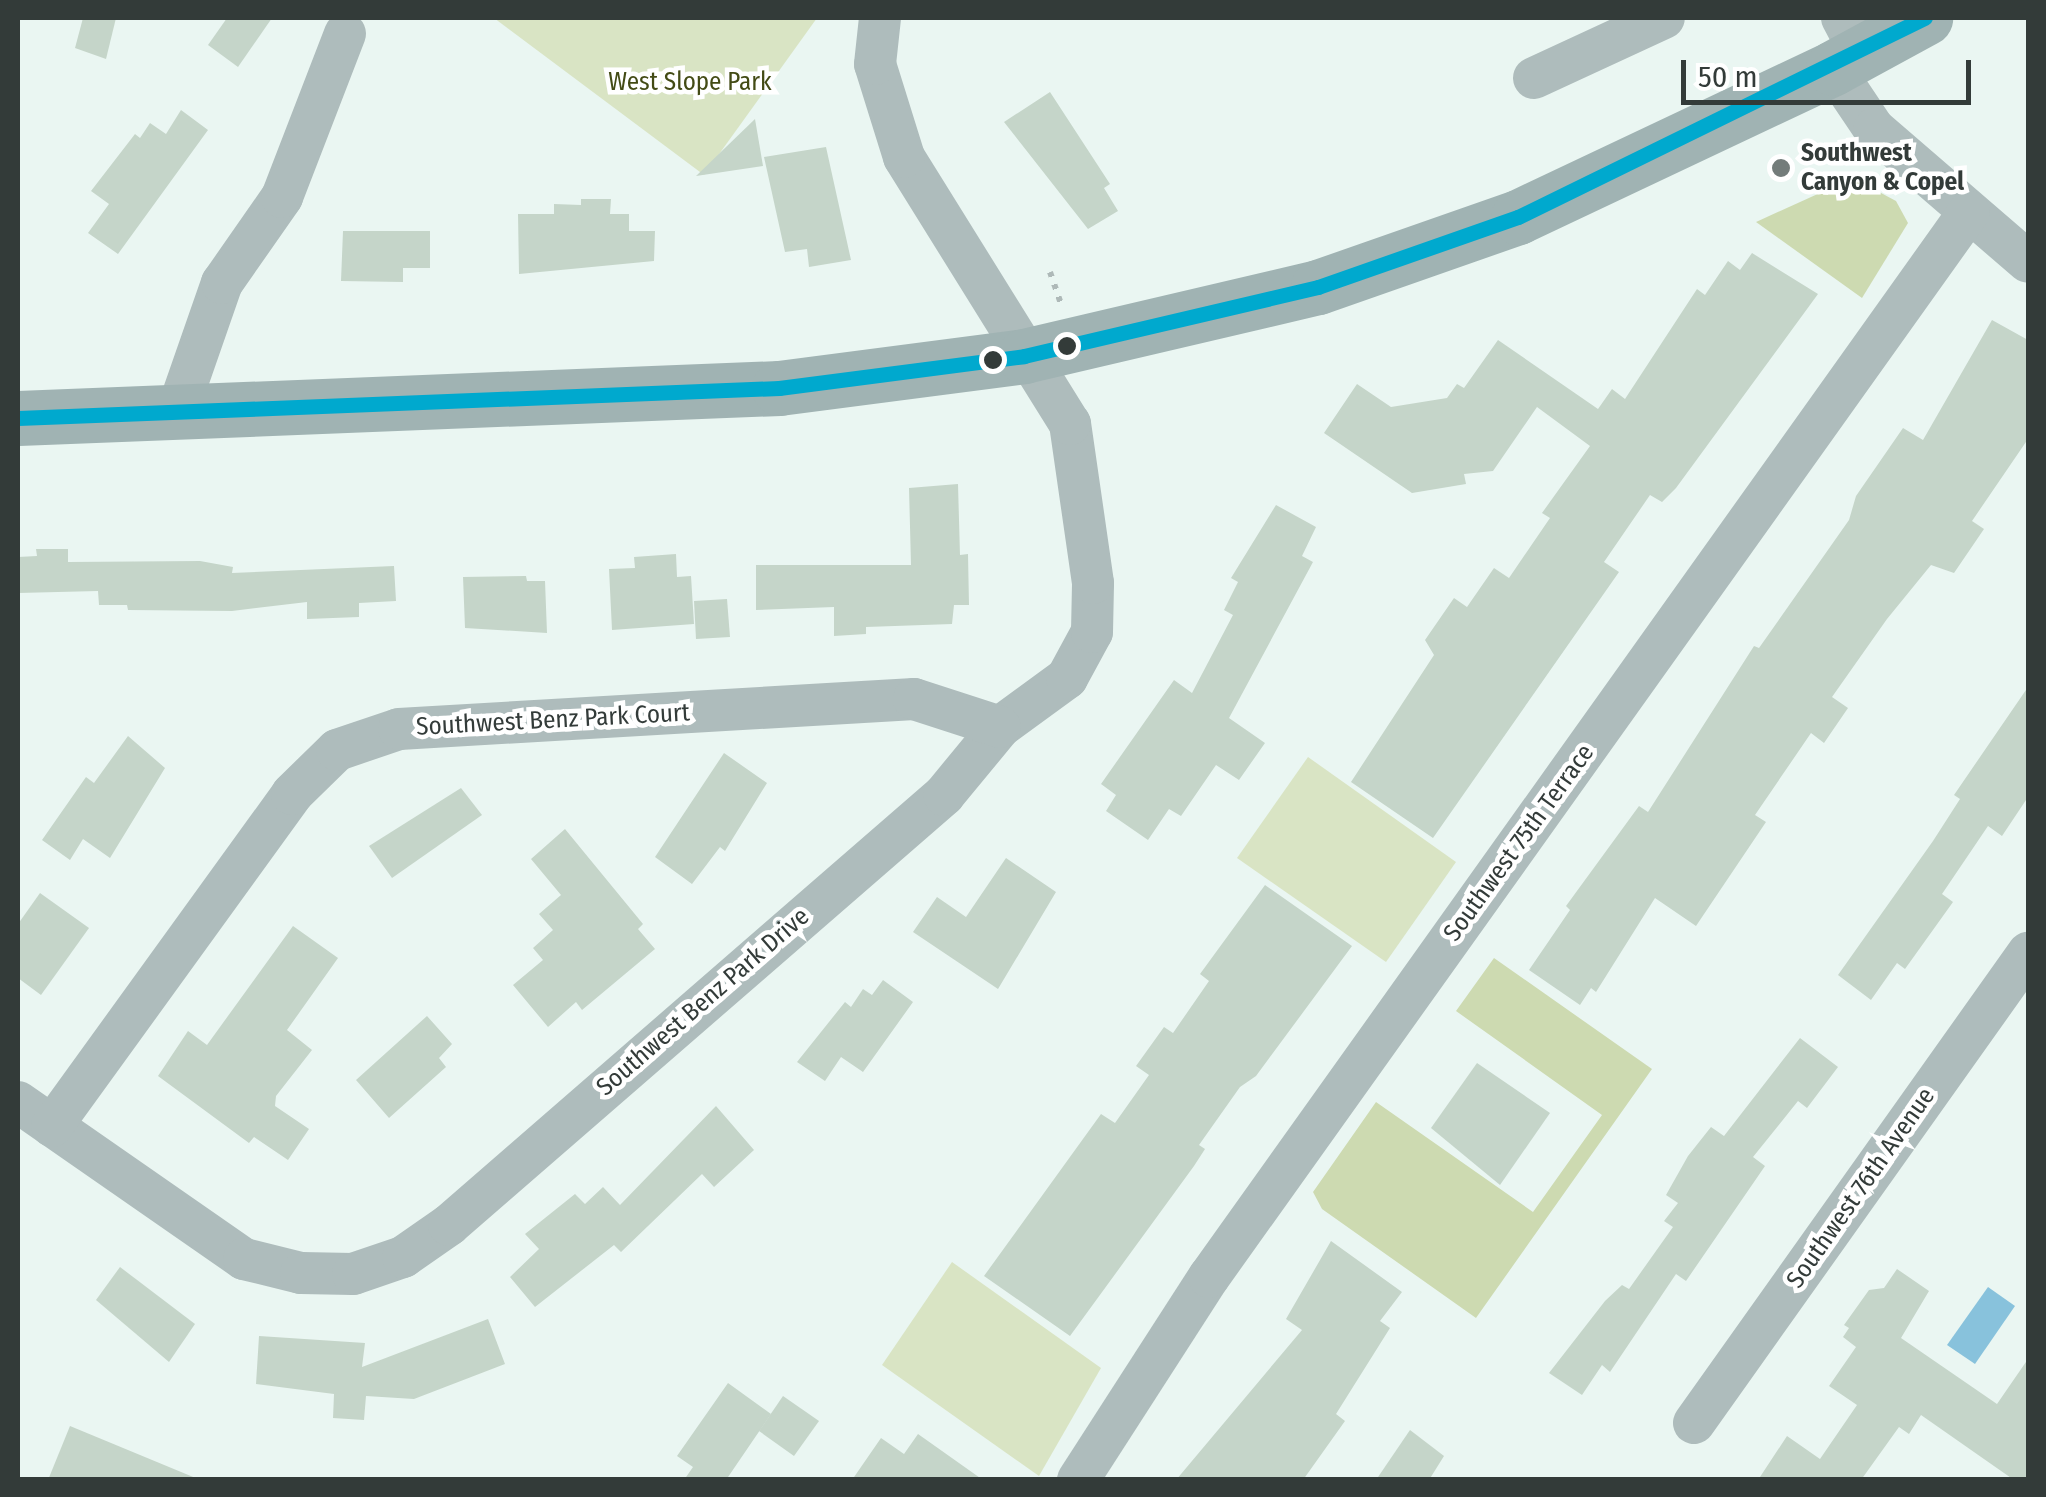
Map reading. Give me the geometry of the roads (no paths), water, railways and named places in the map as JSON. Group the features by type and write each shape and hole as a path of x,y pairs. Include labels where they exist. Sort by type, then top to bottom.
{"main road":[{"path":"18,418 779,388 1024,356 1232,311 1416,254 1619,172 1845,46 1925,18"}],"street":[{"name":"Southwest Benz Park Drive","path":"34,1114 244,1258 302,1273 353,1274 402,1257 448,1226 944,795 1000,726 1067,678 1092,632 1092,583 1070,424 1024,356 904,157 875,64 880,18"},
{"path":"1534,78 1664,18"},
{"path":"177,412 222,283 282,197 346,34"},
{"path":"1845,46 1874,129 2028,262"},
{"name":"Southwest 75th Terrace","path":"1078,1480 1209,1277 1969,212"},
{"name":"Southwest Benz Park Court","path":"34,1114 292,794 337,750 399,729 914,699 1000,726"},
{"name":"Southwest 76th Avenue","path":"1694,1424 2028,953"}],"water":[{"path":"1988,1287 2015,1306 1975,1364 1947,1345"}],"place":[{"name":"Southwest Canyon & Copel","path":"1781,168"}],"park label":[{"name":"West Slope Park","path":"690,82"}]}
